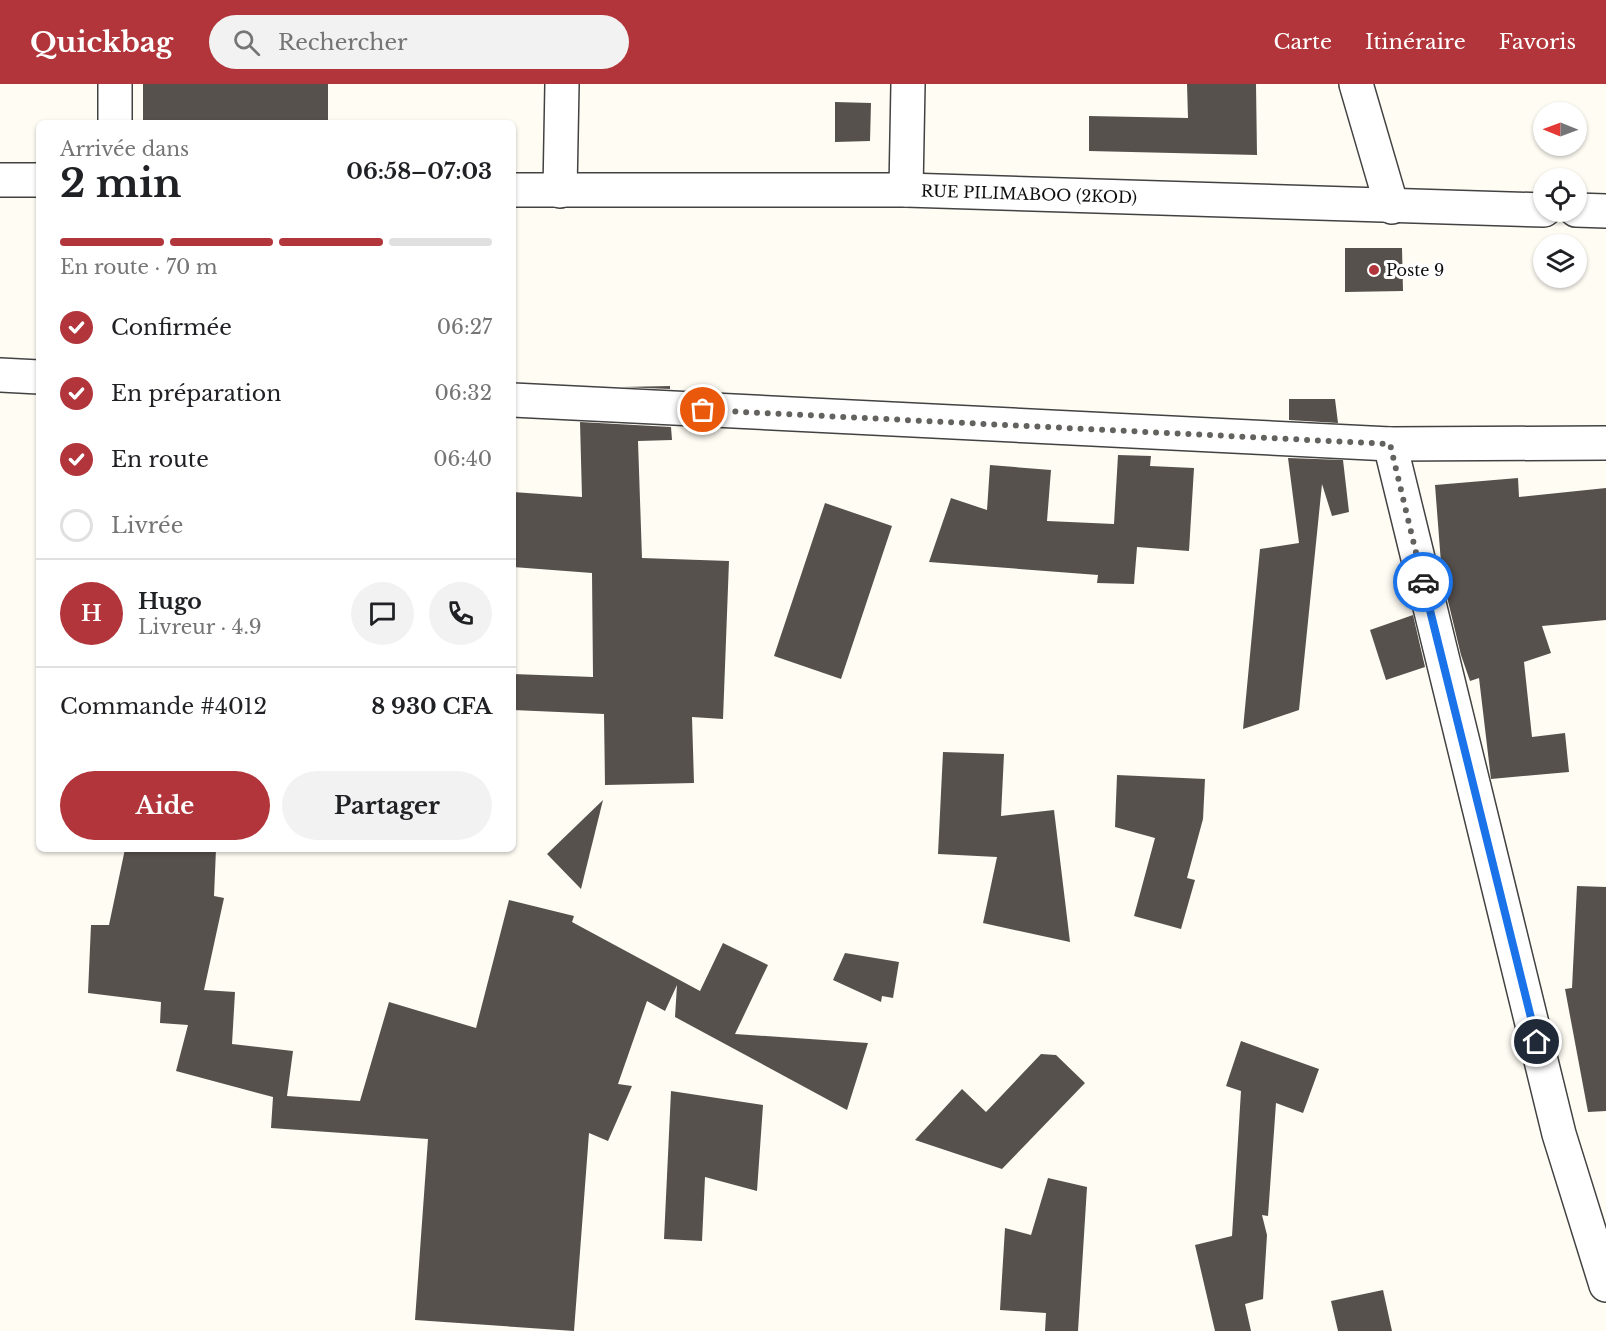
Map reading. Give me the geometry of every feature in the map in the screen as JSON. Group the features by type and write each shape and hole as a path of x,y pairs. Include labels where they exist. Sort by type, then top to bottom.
{"street":[{"path":"115,84 115,120"},
{"path":"560,191 562,84"},
{"path":"906,190 908,84"},
{"path":"1356,84 1392,207"},
{"path":"0,180 36,180"},
{"name":"RUE PILIMABOO (2KOD)","path":"516,190 906,190 1533,210"},
{"path":"1587,210 1606,211"},
{"path":"0,375 36,377"},
{"path":"516,400 1390,444 1606,444"},
{"path":"1390,444 1559,1134 1606,1286"}],"building":[{"path":"143,84 328,84 328,120 143,120"},
{"path":"1187,84 1256,84 1257,155 1089,151 1089,116 1188,118"},
{"path":"835,102 871,103 870,141 835,142"},
{"name":"Poste 9","path":"1345,248 1402,248 1403,291 1345,292"},
{"path":"670,386 670,389 622,387"},
{"path":"1289,399 1335,399 1338,423 1289,420"},
{"path":"580,422 671,427 672,440 638,441 642,558 729,561 723,719 692,717 694,783 605,785 604,714 516,710 516,674 593,677 592,573 516,567 516,492 582,497"},
{"path":"1118,455 1151,456 1150,466 1194,468 1189,551 1137,547 1134,584 1097,583 1098,575 929,562 951,498 987,510 990,465 1051,470 1047,521 1114,524"},
{"path":"1288,458 1343,460 1349,512 1332,516 1322,484 1299,710 1243,729 1260,549 1299,543"},
{"path":"1518,478 1519,497 1606,488 1606,620 1542,626 1551,653 1524,662 1532,737 1565,733 1569,772 1491,779 1479,678 1470,681 1461,655 1442,576 1435,485"},
{"path":"825,503 892,526 841,679 774,656"},
{"path":"1413,615 1425,667 1386,680 1370,630"},
{"path":"943,752 1004,754 1001,816 1054,810 1070,942 983,923 997,857 938,854"},
{"path":"1117,775 1205,779 1203,819 1187,878 1195,880 1181,929 1134,916 1155,838 1115,827"},
{"path":"603,800 581,889 547,854"},
{"path":"124,852 216,852 214,896 224,898 204,990 235,992 232,1044 293,1051 287,1096 360,1101 389,1002 476,1028 509,900 574,916 572,922 700,991 723,943 768,965 735,1034 868,1043 847,1110 675,1017 677,985 665,1011 647,1001 618,1084 632,1086 608,1141 589,1133 574,1331 415,1320 428,1139 271,1128 273,1097 176,1071 188,1025 160,1023 161,1002 88,993 91,925 109,925"},
{"path":"1577,886 1606,887 1606,1111 1588,1112 1565,989 1572,988"},
{"path":"845,953 899,962 893,998 882,996 881,1002 833,980"},
{"path":"1241,1041 1319,1069 1303,1113 1276,1103 1268,1216 1262,1215 1267,1235 1263,1299 1245,1304 1251,1331 1215,1331 1195,1245 1232,1236 1241,1091 1226,1086"},
{"path":"1041,1054 1056,1055 1085,1083 1002,1169 915,1140 962,1089 986,1112"},
{"path":"671,1091 763,1105 757,1191 705,1177 702,1241 664,1239"},
{"path":"1048,1178 1087,1187 1078,1331 1045,1331 1046,1313 1000,1310 1005,1228 1031,1235"},
{"path":"1383,1290 1392,1331 1338,1331 1331,1301"}],"way so far":[{"path":"703,410 1390,444 1423,582"}],"place":[{"name":"Poste 9","path":"1374,270"}],"route":[{"path":"1423,582 1537,1042"}]}
